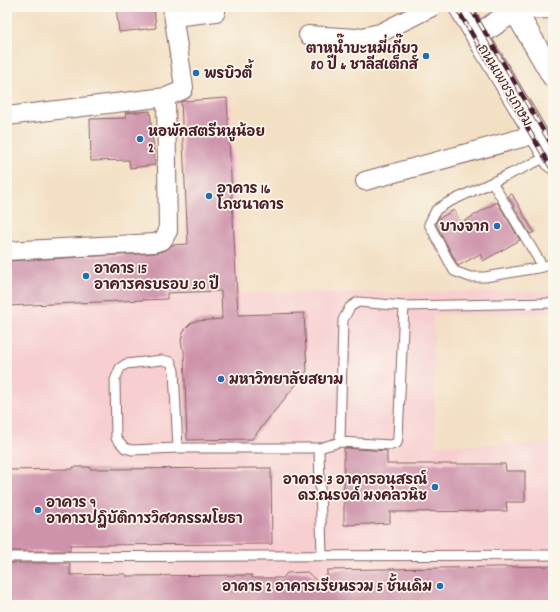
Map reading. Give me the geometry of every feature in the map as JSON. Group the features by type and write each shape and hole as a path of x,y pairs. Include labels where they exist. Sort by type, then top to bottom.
{"main road":[{"name":"ถนนเพชรเกษม","path":"460,7 551,159"},
{"path":"477,36 514,9 553,76"}],"street":[{"path":"308,35 356,38 372,35 380,33 432,7"},
{"path":"514,9 553,9"},
{"path":"7,116 166,97 183,90 184,87 173,12 216,12"},
{"path":"7,251 154,243 163,240 168,231 166,97"},
{"path":"365,181 536,134"}],"lane":[{"path":"551,159 492,182 441,206 436,210 429,224 454,271 470,277 485,277 543,268 553,262"},
{"path":"492,182 543,268"},
{"path":"340,442 343,320 350,307 358,302 404,306 553,303"},
{"path":"178,448 174,371 171,362 162,360 126,364 120,368 115,380 116,438 125,448 132,450 178,448 318,448 340,442 390,445 397,443 404,306"},
{"path":"318,448 322,556"},
{"path":"7,557 553,555"}],"shaded area":[{"name":"มหาวิทยาลัยสยาม","path":"231,95 241,293 553,291 553,313 433,315 436,445 553,444 553,605 7,605 7,248 185,241 177,97"}],"building":[{"path":"116,7 154,7 156,28 119,32"},
{"path":"227,98 238,315 304,313 307,371 252,439 187,440 184,350 181,340 183,333 191,323 196,321 222,319 221,291 167,293 167,299 7,306 7,261 155,253 166,250 172,245 188,244 181,102"},
{"path":"150,111 155,165 130,168 129,160 91,161 90,119 126,118 125,113"},
{"path":"512,194 534,232 530,234 508,196"},
{"name":"บางจาก","path":"497,202 520,240 483,261 480,254 458,266 436,224 438,219 454,210 461,223"},
{"name":"อาคาร 3 อาคารอนุสรณ์ ดร.ณรงค์ มงคลวนิช","path":"344,448 387,451 387,464 505,464 506,471 525,471 525,502 506,502 507,511 390,512 390,523 344,525"},
{"path":"73,467 90,467 90,469 271,468 272,544 70,545 70,551 7,551 7,470 73,469"},
{"path":"7,563 70,563 70,575 252,575 252,578 283,578 287,573 307,572 327,590 327,570 553,566 553,602 377,605 7,605"}],"railway":[{"path":"456,7 553,171"},
{"path":"470,7 553,147"}],"place":[{"name":"ตาหน๊ำบะหมี่เกี๊ยว 80 ปี & ชาลีสเต็กส์","path":"426,56"},
{"name":"พรบิวตี้","path":"196,73"},
{"name":"หอพักสตรีหนูน้อย 2","path":"140,139"},
{"name":"อาคาร 16 โภชนาคาร","path":"209,196"},
{"name":"บางจาก","path":"497,226"},
{"name":"อาคาร 15 อาคารครบรอบ 30 ปี","path":"86,276"},
{"name":"มหาวิทยาลัยสยาม","path":"221,379"},
{"name":"อาคาร 3 อาคารอนุสรณ์ ดร.ณรงค์ มงคลวนิช","path":"435,487"},
{"name":"อาคาร 9 อาคารปฏิบัติการวิศวกรรมโยธา","path":"38,510"},
{"name":"อาคาร 2 อาคารเรียนรวม 5 ชั้นเดิม","path":"440,586"}]}
